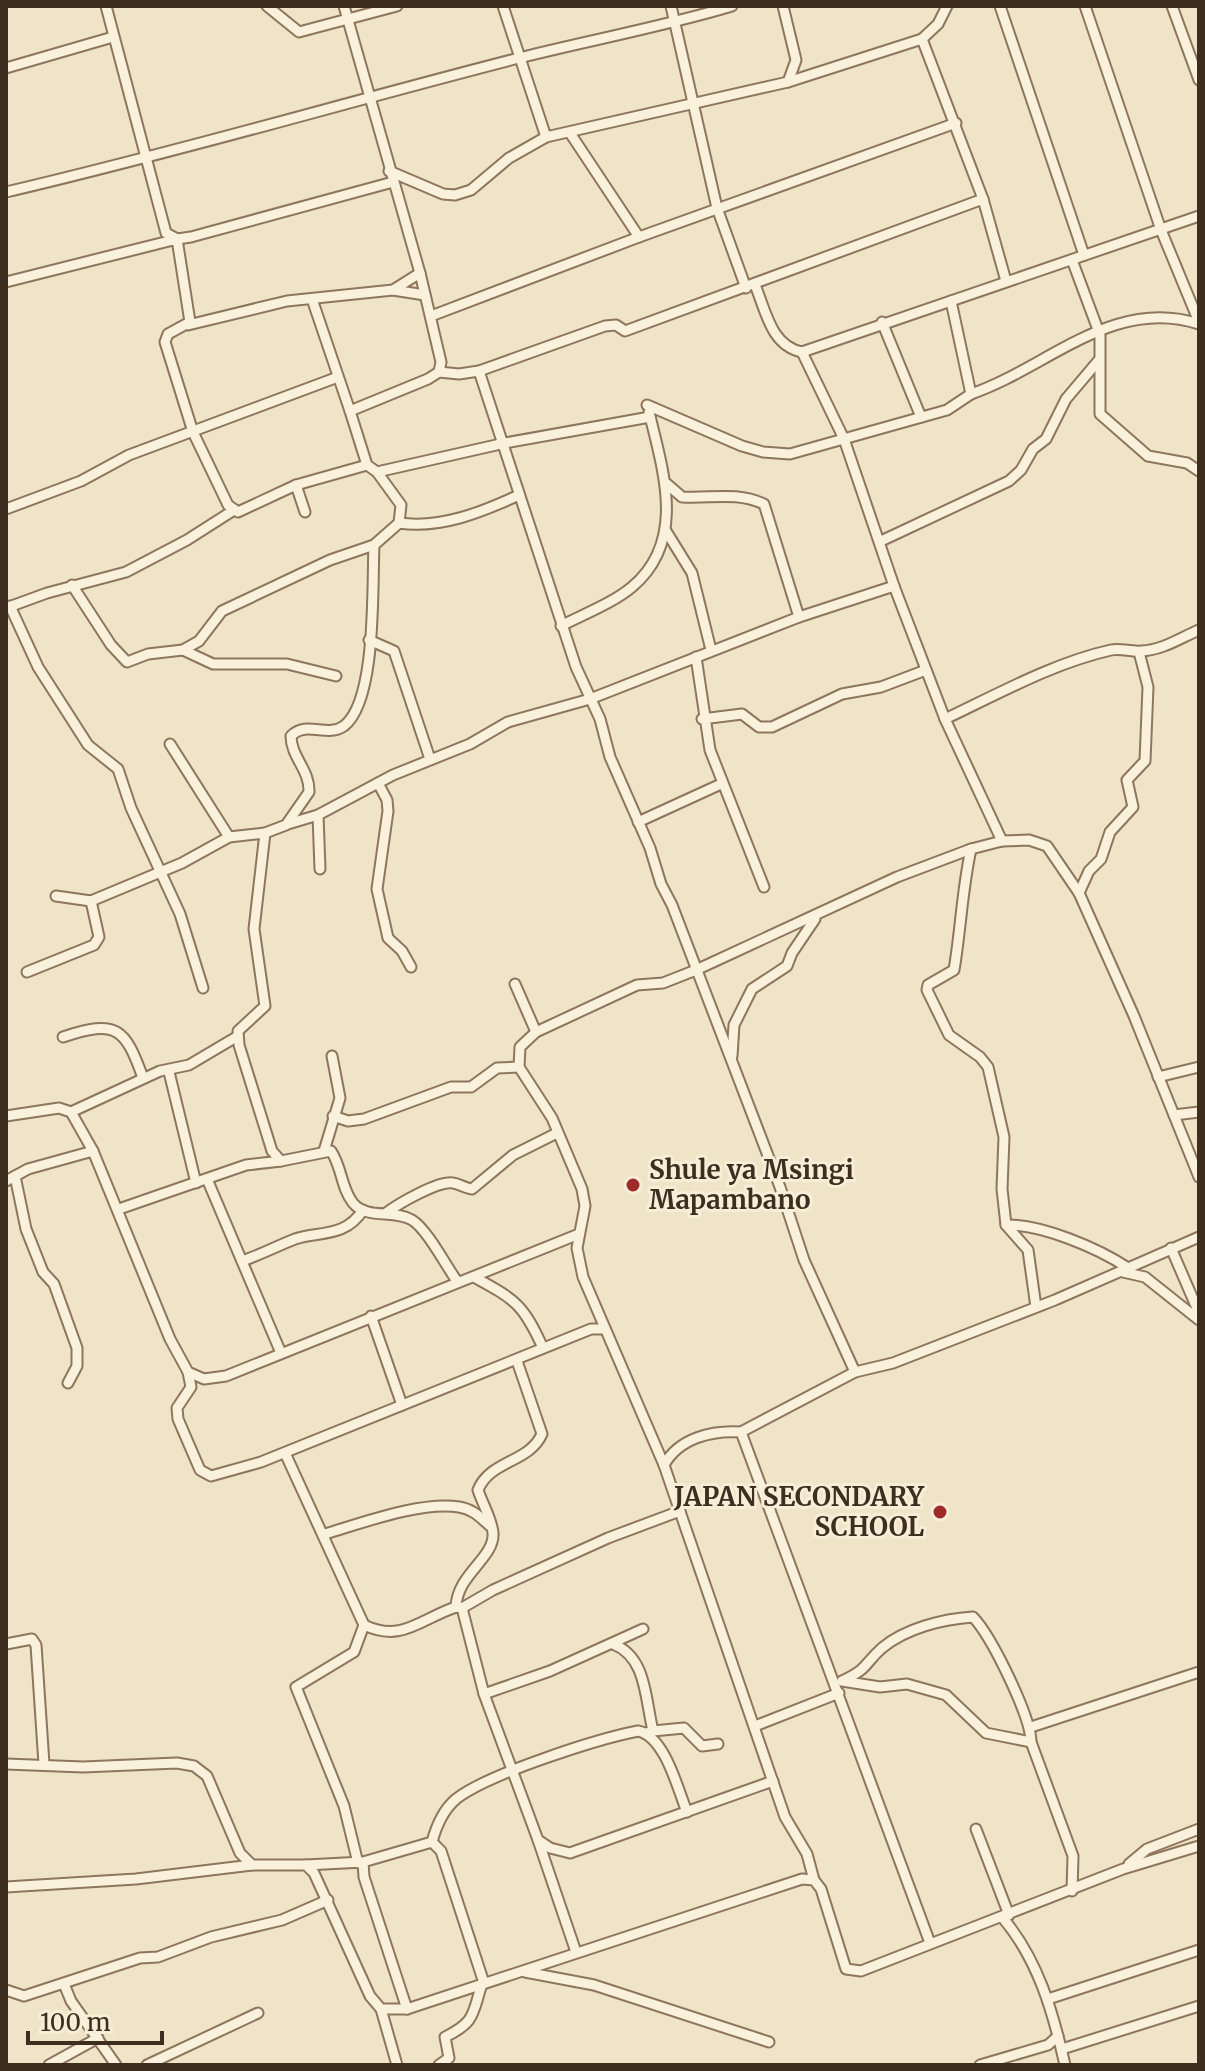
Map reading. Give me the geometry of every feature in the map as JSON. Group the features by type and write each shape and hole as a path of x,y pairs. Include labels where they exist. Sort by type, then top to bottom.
{"street":[{"path":"106,6 129,84 144,160 166,233 177,239"},
{"path":"267,6 297,32 397,6"},
{"path":"344,6 440,349 439,372"},
{"path":"503,6 546,137"},
{"path":"671,6 691,105 717,208 750,287 778,340 786,348 802,352 882,322 1199,216"},
{"path":"6,192 144,160 520,57 675,23 732,6"},
{"path":"783,6 796,60 788,82"},
{"path":"389,171 443,194 455,195 471,190 509,158 546,137 788,82 922,39 938,24 947,6"},
{"path":"1000,6 1084,255"},
{"path":"1085,6 1161,230 1199,323"},
{"path":"1172,6 1199,80"},
{"path":"6,68 113,37"},
{"path":"922,39 983,199 1006,281"},
{"path":"1188,48 1199,44"},
{"path":"431,316 717,208 956,123"},
{"path":"570,133 639,237"},
{"path":"6,282 393,182"},
{"path":"350,411 439,372 459,374 479,371 605,326 616,325 625,331 983,199"},
{"path":"177,239 188,325"},
{"path":"1072,260 1100,333 1098,409 1115,430 1148,456 1187,463 1199,471"},
{"path":"393,290 420,273"},
{"path":"234,510 193,432 165,342 168,334 188,325 256,307 393,290 425,295"},
{"path":"312,299 367,465 377,472 399,500 399,523"},
{"path":"951,301 971,394"},
{"path":"561,626 630,589 649,571 666,531 667,484 647,405 742,446 776,454 798,452 844,443 947,410 971,394 997,385 1039,360 1129,320 1174,316 1199,323"},
{"path":"882,322 921,417"},
{"path":"802,352 851,460 894,586 945,719 1002,841"},
{"path":"881,541 1009,481 1021,470 1033,449 1046,439 1066,399 1099,360"},
{"path":"479,371 505,443 561,626 732,1060 804,1260 855,1372"},
{"path":"6,509 193,432 338,377"},
{"path":"377,472 505,443 650,417"},
{"path":"203,988 180,914 131,808 118,769 88,745 38,667 8,607 72,585 126,572 187,540 234,510 243,511 296,485 367,465"},
{"path":"667,484 682,497 715,494 750,497 764,504 799,617"},
{"path":"296,485 305,512"},
{"path":"72,585 111,645 127,662 148,654 183,650 199,641 222,611 330,560 374,545 399,523 426,525 462,517 519,495"},
{"path":"666,531 692,573 711,650"},
{"path":"286,825 309,792 307,776 291,747 291,736 297,730 311,727 336,730 356,712 362,700 374,545"},
{"path":"56,896 91,901 162,872 229,837 265,833 318,815 378,783 470,744 508,722 590,699 799,617 894,586"},
{"path":"945,719 1012,687 1095,655 1120,649 1139,652 1171,645 1199,630"},
{"path":"369,640 394,651 430,759"},
{"path":"183,650 213,664 287,664 336,676"},
{"path":"1079,893 1089,871 1101,859 1110,832 1133,807 1126,782 1145,761 1148,687 1139,652"},
{"path":"696,657 702,719 721,784 764,887"},
{"path":"702,719 742,714 759,727 772,727 842,694 881,687 926,670"},
{"path":"170,744 203,801 229,837"},
{"path":"378,783 387,800 388,811 377,889 388,938 402,951 411,967"},
{"path":"638,822 721,784"},
{"path":"318,815 320,869"},
{"path":"265,833 254,929 265,1006 241,1025 238,1036 272,1151 281,1161"},
{"path":"1199,1177 1079,893 1047,846 1029,840 1002,841 971,849 897,877 696,970 663,983 637,985 536,1032 520,1047 519,1067 552,1118 575,1166 582,1189 585,1206 577,1248 583,1277 664,1465 671,1494 680,1511 785,1817 807,1854 846,1969 853,1973 1123,1869 1197,1846 1199,1857"},
{"path":"971,849 963,887 964,900 959,911 954,970 928,985 927,990 949,1035 980,1057 988,1067 1004,1137 1002,1189 1006,1225 1028,1250 1036,1307"},
{"path":"27,972 94,945 99,937 91,901"},
{"path":"732,1060 734,1025 752,989 787,966 792,953 820,914"},
{"path":"515,984 536,1032"},
{"path":"63,1037 102,1026 114,1031 128,1040 143,1078"},
{"path":"71,1112 143,1078 198,1060 238,1036"},
{"path":"324,1151 340,1098 332,1056"},
{"path":"333,1116 348,1121 364,1119 451,1087 471,1087 497,1068 519,1067"},
{"path":"1158,1077 1199,1067"},
{"path":"169,1072 196,1183"},
{"path":"6,1116 59,1108 71,1112 93,1151 170,1339 188,1372 191,1387 177,1408 178,1419 200,1470 211,1476 228,1474 285,1453 591,1329 605,1329"},
{"path":"1174,1115 1199,1112"},
{"path":"386,1213 400,1203 443,1184 455,1183 472,1189 513,1155 557,1133"},
{"path":"68,1383 77,1366 77,1348 54,1284 43,1272 26,1229 11,1178 93,1151"},
{"path":"119,1209 246,1165 331,1151 344,1188 355,1205 363,1210 415,1221 457,1281"},
{"path":"207,1179 281,1353"},
{"path":"242,1261 294,1240 327,1236 357,1219 363,1210"},
{"path":"1006,1225 1017,1224 1078,1241 1124,1270 1145,1277 1199,1320"},
{"path":"188,1372 204,1379 226,1376 579,1234"},
{"path":"664,1465 670,1455 696,1437 720,1431 741,1432 855,1372 893,1363 1036,1307 1199,1237"},
{"path":"1171,1248 1199,1313"},
{"path":"474,1277 512,1298 527,1313 543,1348"},
{"path":"371,1316 402,1405"},
{"path":"517,1361 542,1434 531,1451 482,1479 478,1490 493,1529 490,1548 460,1587 459,1607 484,1694 514,1770 576,1952"},
{"path":"741,1432 840,1681 839,1693 930,1943"},
{"path":"285,1453 325,1534 364,1625 380,1633 398,1634 424,1619 459,1607 608,1538 680,1511"},
{"path":"325,1534 400,1512 447,1506 474,1512 493,1529"},
{"path":"840,1681 861,1673 884,1646 898,1638 951,1619 973,1617 993,1641 1022,1716 1031,1727 1031,1742 1073,1856 1072,1891"},
{"path":"364,1625 354,1652 296,1687 344,1806 407,2009"},
{"path":"484,1694 613,1644 643,1629"},
{"path":"6,1644 32,1639 36,1645 44,1764"},
{"path":"613,1644 629,1650 638,1666 650,1732 659,1745 687,1812"},
{"path":"1031,1727 1199,1672"},
{"path":"840,1681 880,1687 907,1684 946,1695 959,1711 986,1733 1031,1742"},
{"path":"755,1726 839,1693"},
{"path":"432,1842 436,1825 456,1800 514,1770 619,1735 684,1728 702,1746 718,1744"},
{"path":"6,1764 83,1767 177,1763 194,1766 207,1776 240,1853 252,1865"},
{"path":"538,1840 550,1848 570,1853 773,1781"},
{"path":"976,1829 1006,1916 1028,1953 1048,1999 1065,2065"},
{"path":"1123,1869 1147,1849 1199,1829"},
{"path":"6,1887 136,1879 252,1865 361,1862 432,1842"},
{"path":"432,1842 441,1851 483,1984 470,2021 463,2029 445,2037 449,2058 439,2065"},
{"path":"306,1865 328,1900 363,1983 381,2009 397,2065"},
{"path":"381,2009 407,2009 802,1879 814,1880"},
{"path":"6,1990 24,1996 211,1937 282,1920 328,1900"},
{"path":"1048,1999 1199,1950"},
{"path":"517,1972 594,1985 769,2042"},
{"path":"64,1984 71,2001 116,2065"},
{"path":"1062,2049 1199,2006"},
{"path":"147,2065 258,2013"},
{"path":"980,2065 1048,2045 1058,2036"},
{"path":"49,2065 98,2038"}],"place":[{"name":"Shule ya Msingi Mapambano","path":"633,1185"},
{"name":"JAPAN SECONDARY SCHOOL","path":"940,1512"}]}
